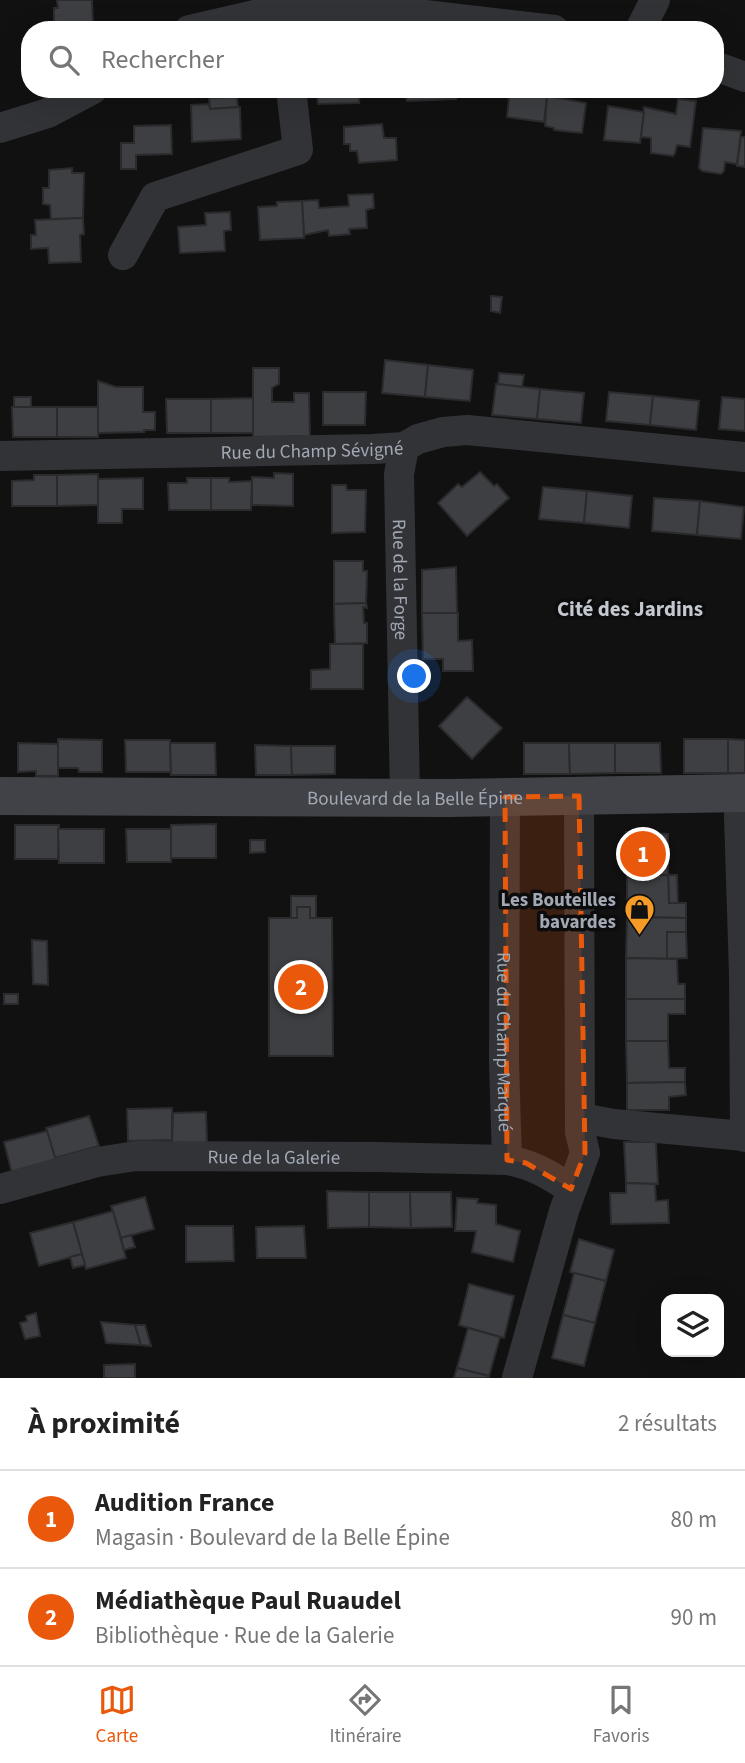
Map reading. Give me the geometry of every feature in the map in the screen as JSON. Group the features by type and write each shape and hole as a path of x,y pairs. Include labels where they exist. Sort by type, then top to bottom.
{"street":[{"path":"644,21 655,0"},
{"path":"238,21 281,13 357,7 477,21"},
{"path":"724,69 745,77"},
{"path":"0,128 48,113 76,98"},
{"path":"123,255 155,197 298,150 292,98"},
{"name":"Rue du Champ Sévigné","path":"0,456 404,447 418,439 443,432 467,430 745,457"},
{"name":"Rue de la Forge","path":"404,447 399,474 405,798"},
{"path":"581,1125 614,1124 744,1137 744,974 739,816 743,793"},
{"name":"Boulevard de la Belle Épine","path":"0,796 405,798 743,793"},
{"path":"517,1378 560,1182 585,1153 581,1125 579,796"},
{"name":"Rue du Champ Marqué","path":"505,797 504,1063 507,1160"},
{"name":"Rue de la Galerie","path":"0,1189 97,1161 136,1156 507,1160 526,1163 560,1182"}],"highlighted area":[{"path":"579,796 585,1153 571,1189 526,1163 507,1160 505,797"}],"building":[{"path":"57,0 92,0 93,21 54,21 54,8 58,8"},
{"path":"209,98 237,98 238,107 210,109"},
{"path":"318,98 359,98 359,103 318,104"},
{"path":"406,98 456,99 407,101"},
{"path":"509,98 547,98 544,122 507,117"},
{"path":"547,98 586,103 582,133 554,130 545,126"},
{"path":"678,99 696,101 690,147 677,145 673,156 651,153 651,138 641,137 644,107 676,114"},
{"path":"209,104 210,109 240,107 241,139 192,142 191,105"},
{"path":"608,106 644,112 640,143 604,140"},
{"path":"382,124 384,138 396,138 397,160 359,163 357,151 350,151 350,144 344,144 344,127"},
{"path":"171,125 172,154 136,155 136,169 121,169 121,143 134,143 134,126"},
{"path":"703,128 741,131 737,164 725,162 721,174 702,171 699,168"},
{"path":"741,137 745,137 745,167 737,166"},
{"path":"72,168 72,173 84,173 83,218 51,219 50,205 43,204 43,188 49,188 49,170"},
{"path":"373,194 374,208 366,210 367,228 349,229 350,234 329,236 328,230 304,235 302,201 318,200 319,208 349,206 348,195"},
{"path":"302,201 304,238 260,240 258,207 277,206 277,202"},
{"path":"230,212 231,230 224,231 225,251 180,253 178,227 206,225 205,213"},
{"path":"83,218 84,234 80,235 81,262 49,263 48,248 31,249 31,235 36,235 35,220"},
{"path":"491,296 502,297 500,313 491,311"},
{"path":"385,360 428,365 425,397 382,393"},
{"path":"428,365 473,370 470,401 425,397"},
{"path":"253,368 279,368 279,384 272,388 272,402 294,402 294,393 309,393 310,436 253,437"},
{"path":"499,373 524,375 522,387 498,384"},
{"path":"98,381 116,387 143,387 143,412 155,412 155,430 98,433"},
{"path":"496,384 540,389 537,419 492,415"},
{"path":"540,389 584,393 581,423 537,419"},
{"path":"323,392 366,392 365,425 323,425"},
{"path":"609,392 653,396 650,425 606,421"},
{"path":"653,396 699,401 696,430 650,425"},
{"path":"14,397 31,397 31,407 14,407"},
{"path":"722,397 745,399 745,431 719,429"},
{"path":"253,398 253,433 211,433 211,399"},
{"path":"166,399 211,399 211,433 167,433"},
{"path":"12,407 57,407 57,437 13,437"},
{"path":"57,407 98,407 98,437 57,437"},
{"path":"480,472 494,486 497,484 509,498 467,536 438,503 458,484 462,487"},
{"path":"274,473 293,474 293,506 252,505 252,477 274,478"},
{"path":"98,474 98,505 57,506 57,475"},
{"path":"34,475 57,475 57,506 12,506 12,481 34,480"},
{"path":"143,478 143,509 122,509 122,523 98,523 98,479"},
{"path":"187,478 211,478 211,510 169,510 168,483 187,483"},
{"path":"211,478 229,478 229,482 252,481 251,510 211,510"},
{"path":"332,485 346,485 347,490 366,490 365,532 332,533"},
{"path":"543,487 587,491 584,523 539,519"},
{"path":"587,491 632,496 629,528 584,523"},
{"path":"654,498 700,501 697,535 652,531"},
{"path":"700,501 744,507 741,539 697,535"},
{"path":"334,561 363,561 363,571 367,571 366,603 334,604"},
{"path":"456,567 457,614 422,613 422,570"},
{"path":"366,603 367,608 363,607 364,623 367,623 367,643 335,644 334,604"},
{"path":"422,613 458,613 458,641 472,640 473,671 443,671 443,659 423,659"},
{"path":"330,644 363,644 363,689 311,689 311,670 330,669"},
{"path":"467,697 502,728 472,759 439,726"},
{"path":"58,739 102,740 102,772 58,768"},
{"path":"684,739 728,739 728,773 684,773"},
{"path":"728,739 745,740 745,773 728,773"},
{"path":"125,740 170,740 171,772 126,772"},
{"path":"18,743 58,744 58,776 36,776 36,771 18,772"},
{"path":"170,743 215,743 216,775 171,775"},
{"path":"524,743 569,743 570,774 524,774"},
{"path":"569,743 615,743 615,773 570,774"},
{"path":"615,743 660,743 661,773 615,773"},
{"path":"255,745 291,746 292,775 256,775"},
{"path":"291,746 335,746 335,774 292,775"},
{"path":"216,824 216,858 171,858 171,825"},
{"path":"15,825 59,825 58,859 15,859"},
{"path":"58,829 104,829 104,863 59,863"},
{"path":"126,829 171,829 171,862 127,862"},
{"path":"626,832 668,834 668,875 627,876"},
{"path":"250,840 265,840 265,852 250,853"},
{"path":"668,875 677,875 678,903 669,903"},
{"path":"668,875 669,903 686,903 686,918 627,917 627,876"},
{"path":"291,896 316,896 316,918 310,918 310,907 297,907 297,918 291,918"},
{"path":"297,907 310,907 310,918 332,918 333,1056 269,1056 269,918 297,918"},
{"path":"627,917 686,918 686,932 667,932 667,959 626,958"},
{"path":"667,932 686,932 687,958 667,959"},
{"path":"32,940 47,941 48,985 33,984"},
{"path":"626,958 677,959 678,984 685,984 685,999 626,999"},
{"path":"4,994 18,994 18,1004 4,1004"},
{"path":"626,999 685,999 685,1014 668,1014 668,1041 626,1041"},
{"path":"626,1041 668,1041 669,1068 685,1068 685,1082 627,1083"},
{"path":"685,1082 686,1095 669,1097 669,1110 627,1110 627,1083"},
{"path":"172,1108 172,1140 128,1141 127,1109"},
{"path":"206,1112 207,1143 172,1143 173,1113"},
{"path":"89,1116 99,1146 55,1158 46,1128"},
{"path":"47,1131 56,1161 12,1173 4,1142"},
{"path":"624,1142 656,1142 658,1184 626,1183"},
{"path":"626,1183 655,1184 656,1201 668,1200 669,1223 611,1224 610,1193 626,1193"},
{"path":"327,1191 369,1192 369,1227 328,1228"},
{"path":"369,1192 410,1192 411,1228 369,1227"},
{"path":"410,1192 451,1192 452,1227 411,1228"},
{"path":"145,1197 154,1229 121,1238 111,1206"},
{"path":"457,1198 478,1199 477,1203 496,1205 496,1224 520,1231 513,1262 472,1252 476,1231 455,1231"},
{"path":"113,1211 126,1258 86,1269 73,1222"},
{"path":"73,1222 82,1254 39,1266 30,1233"},
{"path":"186,1226 233,1226 234,1261 186,1262"},
{"path":"304,1226 306,1258 257,1258 256,1227"},
{"path":"131,1235 135,1247 124,1250 121,1238"},
{"path":"579,1239 614,1250 606,1281 570,1272"},
{"path":"82,1254 85,1265 73,1268 70,1257"},
{"path":"574,1273 606,1281 595,1323 563,1315"},
{"path":"469,1284 514,1296 504,1338 459,1325"},
{"path":"36,1313 40,1336 25,1339 20,1323 27,1321 26,1316"},
{"path":"563,1315 595,1323 584,1366 552,1358"},
{"path":"101,1322 135,1325 141,1345 106,1343"},
{"path":"135,1325 145,1325 151,1346 141,1345"},
{"path":"468,1328 500,1337 489,1376 457,1368"},
{"path":"135,1364 135,1378 104,1378 104,1365"},
{"path":"457,1368 489,1376 489,1378 454,1378"}],"place":[{"name":"Audition France","path":"643,854"},
{"name":"Les Bouteilles bavardes","path":"639,937"},
{"name":"Médiathèque Paul Ruaudel","path":"301,987"}],"district":[{"name":"Cité des Jardins","path":"630,609"}]}
